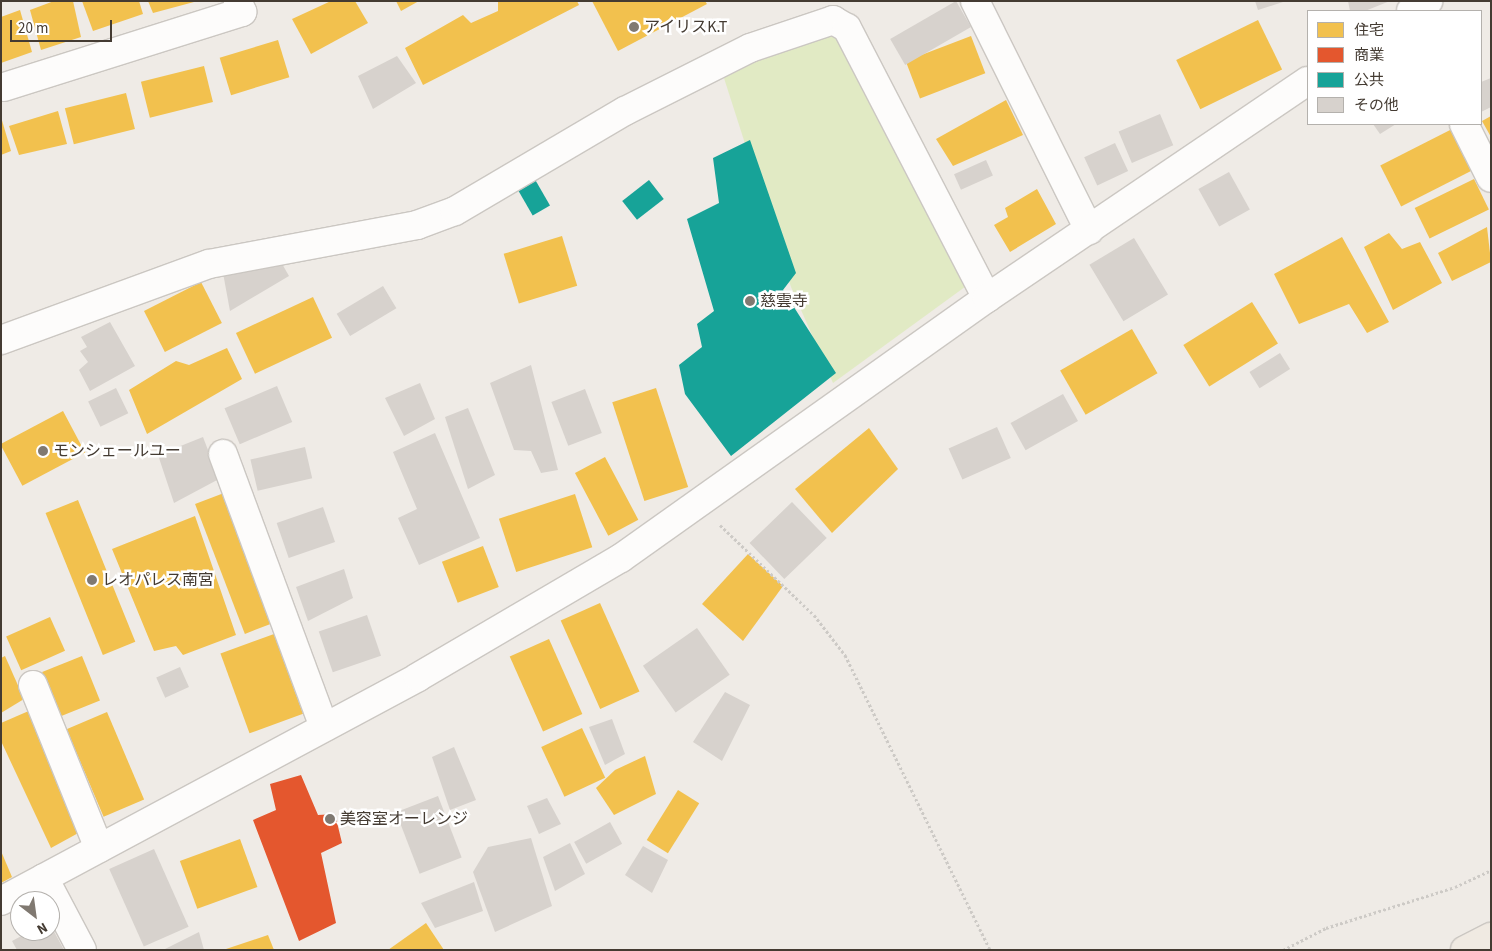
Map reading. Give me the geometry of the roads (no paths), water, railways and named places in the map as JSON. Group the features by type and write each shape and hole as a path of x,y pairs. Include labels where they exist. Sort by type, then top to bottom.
{"main road":[{"path":"1464,950 1491,937"}],"street":[{"path":"4,87 242,12 238,1"},
{"path":"975,1 1089,230"},
{"path":"1413,10 1428,1"},
{"path":"1,340 209,264 417,225 440,217 625,111 750,48 833,20 847,28 987,298"},
{"path":"1,901 324,727 621,558 987,298 1307,82"},
{"path":"1464,125 1491,178"},
{"path":"223,454 324,727"},
{"path":"33,685 99,848"},
{"path":"44,878 82,950"}],"place":[{"name":"アイリスK.T","path":"634,27"},
{"name":"慈雲寺","path":"750,301"},
{"name":"モンシェールユー","path":"43,451"},
{"name":"レオパレス南宮","path":"92,580"},
{"name":"美容室オーレンジ","path":"330,819"}]}
